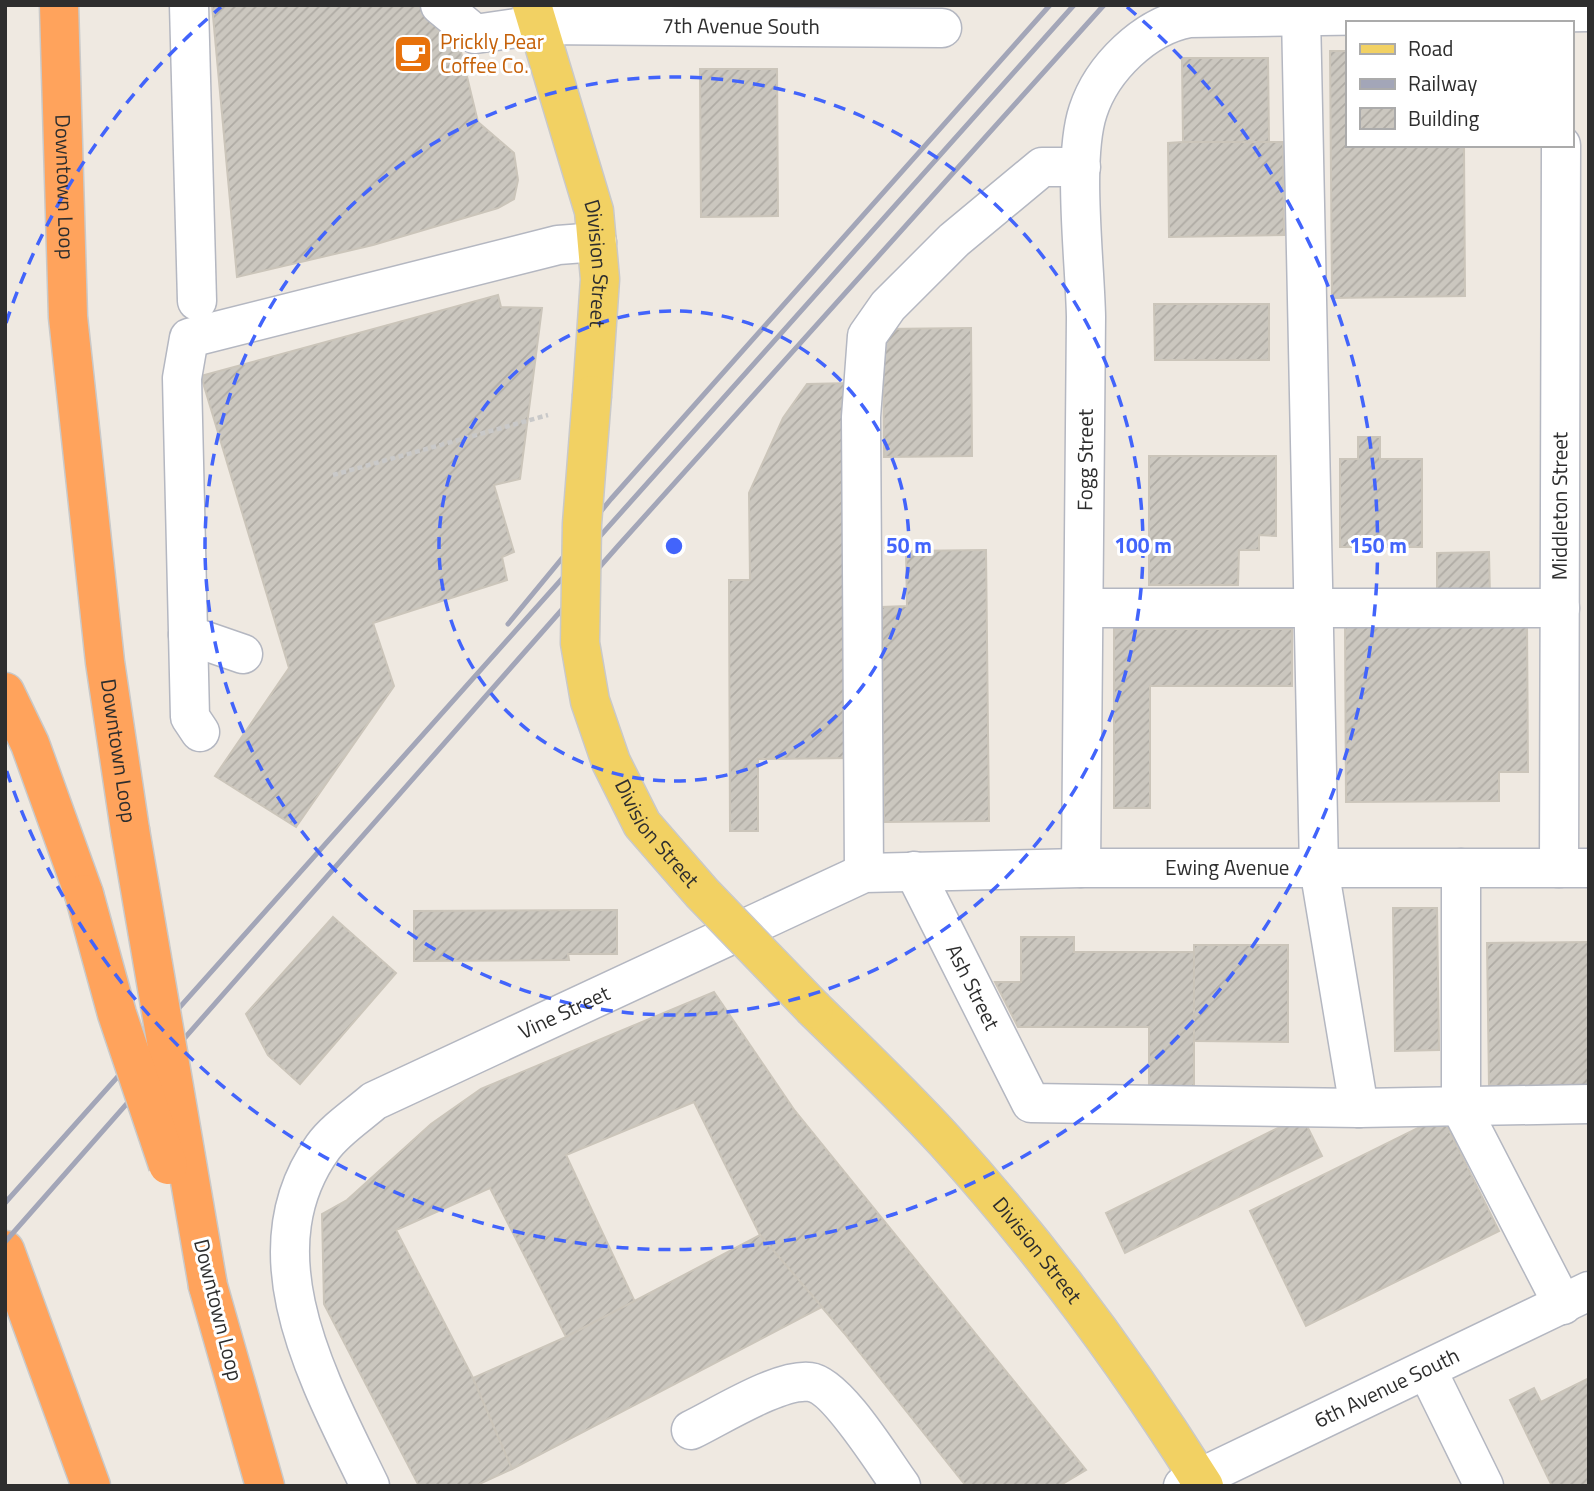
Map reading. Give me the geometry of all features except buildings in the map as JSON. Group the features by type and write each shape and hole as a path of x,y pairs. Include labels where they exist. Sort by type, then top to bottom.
{"highway":[{"name":"Downtown Loop","path":"59,5 68,317 104,662 208,1286 265,1486"},
{"path":"5,692 30,744 84,894 117,1014 208,1286"},
{"path":"5,1250 90,1486"}],"main road":[{"name":"Division Street","path":"535,15 594,211 600,279 582,524 580,643 590,701 611,762 642,824 702,893 944,1140 990,1193 1112,1349 1195,1483"}],"street":[{"path":"189,5 197,301"},
{"path":"440,5 475,34"},
{"path":"449,5 475,34"},
{"name":"7th Avenue South","path":"475,34 535,15 862,16 942,28"},
{"path":"1570,16 1301,15 1319,868 1359,1108 1586,1110"},
{"name":"Fogg Street","path":"1081,868 1086,283 1081,167 1088,109 1118,64 1148,33 1177,20 1200,16 1301,15"},
{"name":"Middleton Street","path":"1561,147 1575,279 1560,608 1574,868"},
{"path":"864,873 862,417 867,336 888,306 954,240 1042,167 1081,167"},
{"path":"200,732 190,717 182,378 189,338 558,245 597,242"},
{"path":"1084,608 1560,608"},
{"path":"188,635 243,654"},
{"name":"Ewing Avenue","path":"864,873 1081,868 1574,868"},
{"path":"1461,868 1461,1108 1576,1298"},
{"name":"Ash Street","path":"914,871 1031,1103 1359,1108"},
{"name":"Vine Street","path":"370,1486 323,1389 291,1291 288,1235 298,1189 324,1145 374,1101 864,873"},
{"name":"6th Avenue South","path":"1195,1483 1576,1298"},
{"path":"1427,1370 1484,1486"},
{"path":"691,1430 786,1385 812,1381 833,1394 901,1486"}],"path":[{"path":"333,475 548,415"}],"railway":[{"path":"508,624 611,499 1050,5"},
{"path":"5,1203 1074,5"},
{"path":"5,1242 618,546 1104,5"}],"place":[{"name":"Prickly Pear Coffee Co.","path":"413,54"}]}
